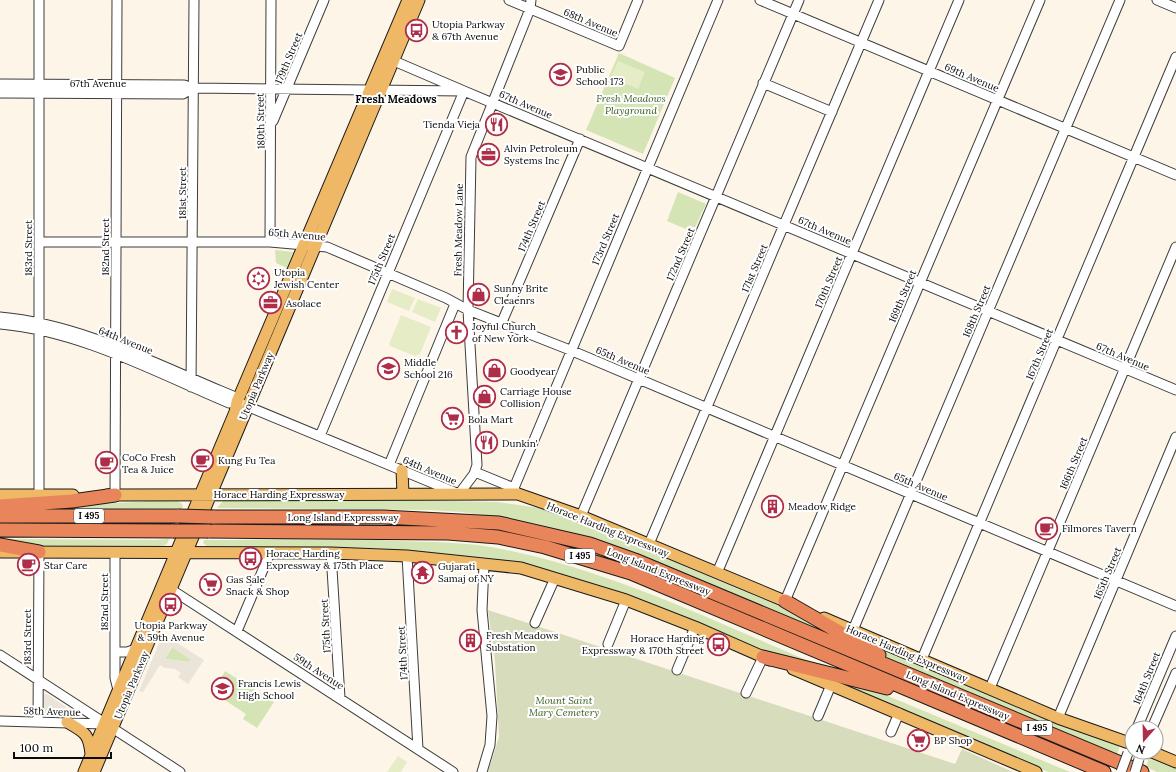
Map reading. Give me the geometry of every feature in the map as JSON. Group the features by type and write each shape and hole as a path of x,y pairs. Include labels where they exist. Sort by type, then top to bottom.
{"highway":[{"path":"0,506 115,495"},
{"name":"Long Island Expressway","path":"0,516 179,516 444,519 499,523 547,533 590,544 635,560 931,684 1141,761"},
{"name":"Long Island Expressway","path":"0,530 448,533 498,537 545,547 631,573 1104,772"},
{"path":"0,544 39,552"},
{"path":"785,601 931,684"},
{"path":"763,657 928,698"}],"main road":[{"name":"Utopia Parkway","path":"94,772 118,690 175,552 205,494 376,89 408,0"},
{"name":"Utopia Parkway","path":"376,89 394,61 419,0"},
{"path":"402,470 404,494"},
{"name":"Horace Harding Expressway","path":"0,495 458,494 516,491 649,544 1058,718 1124,742"},
{"name":"Utopia Parkway","path":"84,772 91,754 108,726 172,590 187,552 205,494"},
{"path":"0,552 332,553 407,556 521,568 626,600 695,627 1036,772"},
{"path":"66,722 87,736 90,741 91,754"},
{"path":"1164,757 1176,762"}],"street":[{"name":"183rd Street","path":"39,0 39,496"},
{"name":"182nd Street","path":"115,495 117,0"},
{"name":"181st Street","path":"191,383 194,0"},
{"name":"180th Street","path":"270,242 272,124 271,0"},
{"name":"179th Street","path":"272,124 324,0"},
{"name":"68th Avenue","path":"509,0 530,4 619,46 638,0"},
{"name":"173rd Street","path":"516,491 570,350 718,0"},
{"name":"69th Avenue","path":"760,0 1176,175"},
{"name":"172nd Street","path":"581,516 799,0"},
{"name":"171st Street","path":"649,544 879,0"},
{"name":"170th Street","path":"717,573 960,0"},
{"name":"169th Street","path":"785,601 1040,0"},
{"name":"168th Street","path":"853,630 1120,0"},
{"path":"1157,0 1176,8"},
{"name":"Fresh Meadow Lane","path":"475,472 477,465 468,310 471,157 530,4"},
{"name":"167th Street","path":"922,659 1176,57"},
{"name":"67th Avenue","path":"394,61 1176,390"},
{"path":"764,83 832,112"},
{"name":"67th Avenue","path":"0,84 39,90"},
{"name":"67th Avenue","path":"0,93 39,90 116,89 183,94 193,88 464,91"},
{"name":"175th Street","path":"320,436 464,91"},
{"name":"174th Street","path":"502,322 580,139"},
{"name":"65th Avenue","path":"39,242 270,242 327,247 446,298 468,310 502,322 570,350 1176,606"},
{"name":"166th Street","path":"990,688 1176,247"},
{"path":"389,464 455,304"},
{"name":"64th Avenue","path":"0,317 39,326 87,343 115,350 191,383 229,403 243,404 458,494"},
{"name":"64th Avenue","path":"0,324 39,326"},
{"name":"165th Street","path":"1058,718 1176,437"},
{"path":"458,494 475,472 516,491"},
{"name":"183rd Street","path":"38,721 39,552"},
{"name":"182nd Street","path":"115,553 114,678 118,690"},
{"path":"237,631 270,553"},
{"name":"175th Street","path":"332,553 340,698"},
{"name":"174th Street","path":"407,556 418,749"},
{"path":"482,772 490,746 492,716 482,610 484,565"},
{"path":"535,623 555,578"},
{"name":"59th Avenue","path":"172,590 453,772"},
{"path":"608,644 626,600"},
{"path":"677,670 695,627"},
{"name":"164th Street","path":"1140,720 1176,636"},
{"path":"115,652 127,652 136,649"},
{"path":"0,655 179,772"},
{"path":"746,693 763,657"},
{"path":"1155,720 1176,673"},
{"path":"818,716 831,685"},
{"path":"891,732 899,713"},
{"name":"58th Avenue","path":"0,721 66,722 108,726"},
{"path":"1121,772 1125,760"},
{"path":"1135,772 1141,761"}],"green space":[{"name":"Fresh Meadows Playground","path":"619,53 675,78 643,154 586,130"},
{"path":"618,61 645,72 638,89 611,77"},
{"path":"678,192 706,204 693,232 667,221"},
{"path":"275,250 293,252 287,268 276,263"},
{"path":"392,289 415,298 409,311 387,302"},
{"path":"418,299 441,308 435,322 412,312"},
{"path":"401,315 431,327 420,354 415,356 390,346 389,344"},
{"path":"169,500 178,501 182,504 183,508 47,509 65,506"},
{"path":"407,500 497,502 547,509 782,607 820,630 823,634 516,521 462,512 429,510 217,508 223,501"},
{"path":"7,539 169,539 167,544 160,548 43,547"},
{"path":"204,540 375,540 457,543 491,547 534,556 617,582 698,613 818,665 760,650 639,599 529,564 372,548 209,548 203,543"},
{"name":"Mount Saint Mary Cemetery","path":"488,610 955,764 962,749 1013,772 488,772 499,737 495,661"},
{"path":"873,645 1048,720 1120,745 1117,755 922,675 884,656"},
{"path":"172,647 191,659 189,662 165,659"},
{"path":"225,671 274,702 257,728 243,719 246,714 220,697 222,688 219,682"},
{"path":"816,674 869,688 1070,772 1048,772"},
{"path":"398,756 407,762 401,772 387,772"},
{"path":"1148,760 1154,760 1176,769 1176,772 1157,772 1146,767"}],"shaded area":[{"path":"163,634 204,660 188,684 178,677 181,673 175,669 165,668 160,665 143,692 139,691","holes":["171,647 190,659 189,662 165,659"]},
{"path":"44,694 47,694 66,707 63,713 44,713 42,710"}],"place":[{"name":"Utopia Parkway & 67th Avenue","path":"416,30"},
{"name":"Public School 173","path":"561,75"},
{"name":"Tienda Vieja","path":"496,124"},
{"name":"Alvin Petroleum Systems Inc","path":"489,154"},
{"name":"Utopia Jewish Center","path":"258,278"},
{"name":"Sunny Brite Cleaenrs","path":"479,294"},
{"name":"Asolace","path":"270,303"},
{"name":"Joyful Church of New York","path":"456,332"},
{"name":"Middle School 216","path":"388,368"},
{"name":"Goodyear","path":"494,371"},
{"name":"Carriage House Collision","path":"484,397"},
{"name":"Bola Mart","path":"453,419"},
{"name":"Dunkin'","path":"487,443"},
{"name":"Kung Fu Tea","path":"203,460"},
{"name":"CoCo Fresh Tea & Juice","path":"106,463"},
{"name":"Meadow Ridge","path":"772,506"},
{"name":"Filmores Tavern","path":"1046,528"},
{"name":"Horace Harding Expressway & 175th Place","path":"251,559"},
{"name":"Star Care","path":"28,565"},
{"name":"Gujarati Samaj of NY","path":"423,572"},
{"name":"Gas Sale Snack & Shop","path":"210,585"},
{"name":"Utopia Parkway & 59th Avenue","path":"171,605"},
{"name":"Fresh Meadows Substation","path":"470,641"},
{"name":"Horace Harding Expressway & 170th Street","path":"719,644"},
{"name":"Francis Lewis High School","path":"223,689"},
{"name":"BP Shop","path":"919,740"}],"district":[{"name":"Fresh Meadows","path":"396,99"}]}
